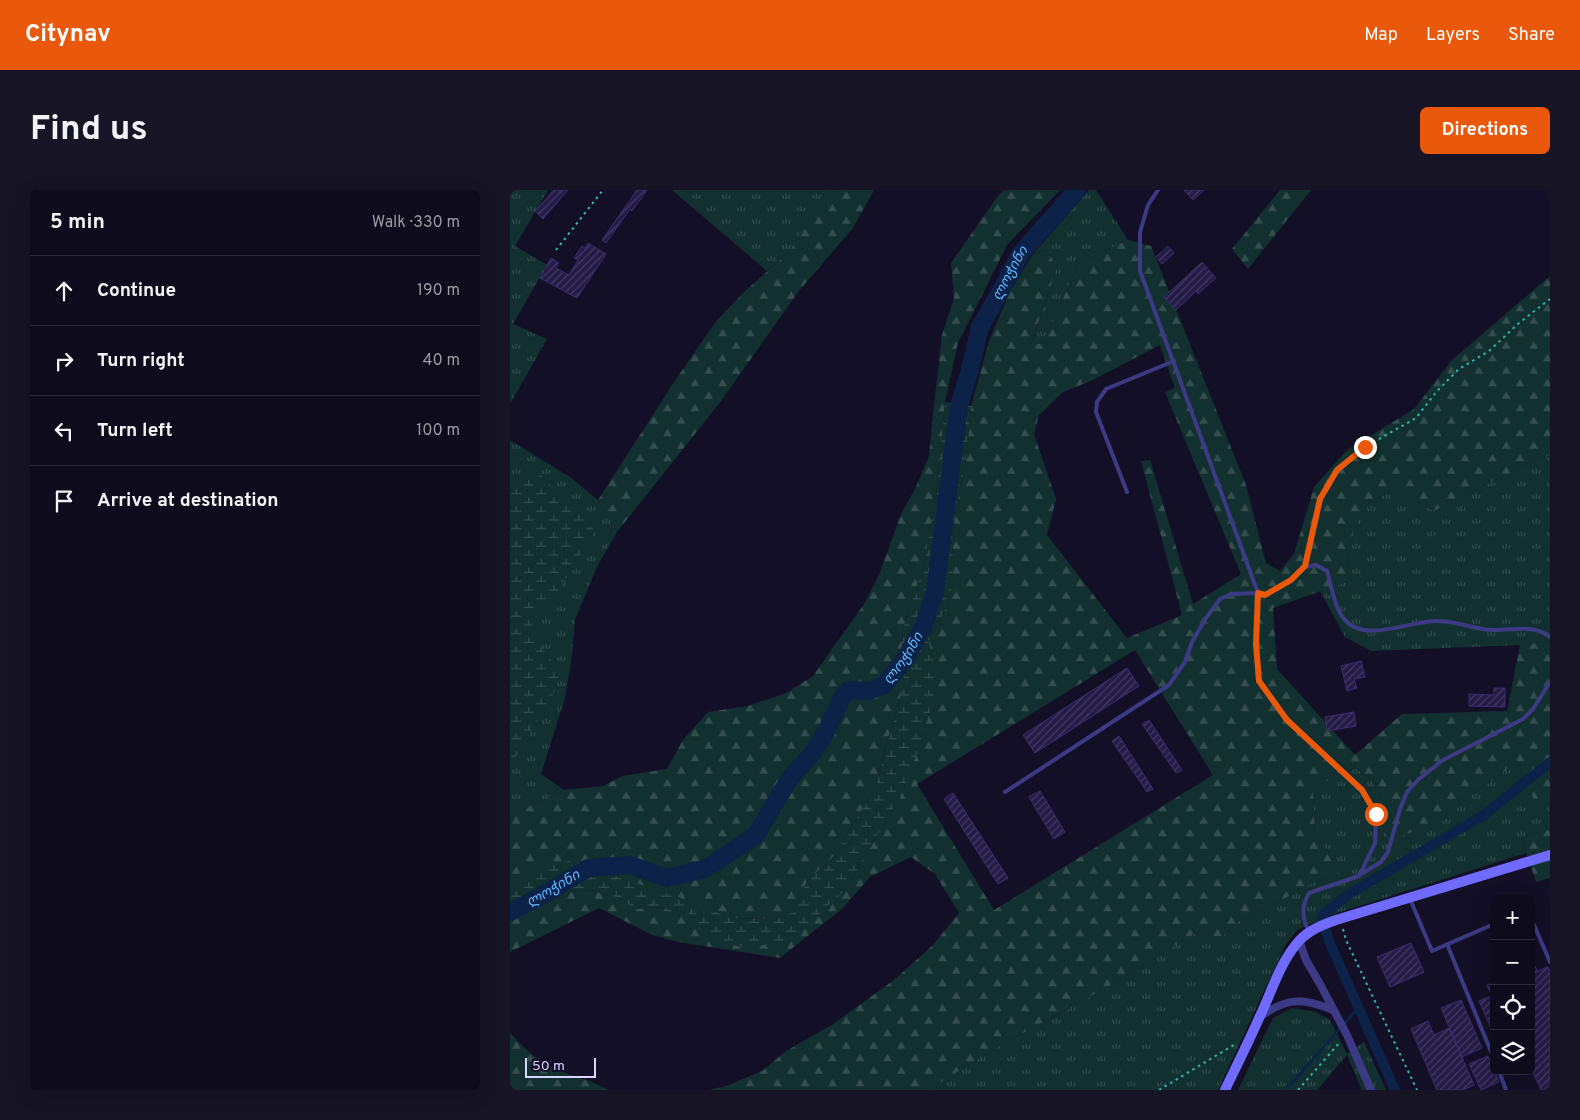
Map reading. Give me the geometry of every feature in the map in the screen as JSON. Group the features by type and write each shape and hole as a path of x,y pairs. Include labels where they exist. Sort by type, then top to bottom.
{"street":[{"path":"1226,1090 1277,977 1291,952 1309,932 1319,926 1409,897 1550,856"},
{"path":"1300,940 1306,960 1347,1035 1371,1090"},
{"path":"1261,1016 1274,1007 1287,1002 1313,1002 1333,1010"}],"lane":[{"path":"1158,190 1148,205 1140,232 1140,271 1258,593 1256,644 1259,681 1287,720 1362,790 1376,814 1375,842 1359,876"},
{"path":"1127,492 1096,412 1097,402 1106,389 1174,362"},
{"path":"1305,566 1316,565 1327,571 1340,612 1353,628 1366,631 1436,621 1490,630 1527,629 1540,631 1550,637"},
{"path":"1005,792 1169,685 1185,662 1192,642 1206,618 1220,599 1231,594 1258,593"},
{"path":"1309,932 1303,919 1304,903 1309,893 1359,876 1381,862 1388,852 1400,809 1407,792 1419,779 1443,760 1523,719 1533,710 1550,682"},
{"path":"1409,897 1432,951 1490,926"},
{"path":"1535,927 1550,962"},
{"path":"1447,944 1490,1049"},
{"path":"1500,1075 1506,1090"}],"path":[{"path":"556,250 603,190"},
{"path":"1258,593 1265,595 1291,580 1305,566 1320,499 1337,470 1365,447 1416,418 1437,391 1459,369 1489,351 1550,299"},
{"path":"1338,920 1417,1090"},
{"path":"1298,1090 1347,1035"},
{"path":"1159,1090 1238,1042"}],"green space":[{"path":"510,190 548,190 515,246 547,265 513,324 547,339 510,404"},
{"path":"672,190 828,190 789,252 767,271"},
{"path":"828,190 874,190 853,228 798,292 721,401 617,532 598,500 676,379 717,320 745,291 789,252"},
{"path":"1004,190 1060,190 1007,245 958,343 945,402 936,500 924,563 902,632 904,686 882,759 876,786 834,856 807,881 794,912 775,919 731,918 687,900 518,882 510,885 510,818 531,805 564,790 603,786 622,776 667,769 683,740 708,712 748,706 786,693 813,676 864,604 879,575 901,514 915,489 929,456 942,335 954,298 951,263 997,197"},
{"path":"1089,190 1096,190 1128,240 1078,264 1043,344 1031,345 1057,267 1047,250 1033,254"},
{"path":"1280,190 1311,190 1248,269 1232,249"},
{"path":"1128,240 1151,246 1246,485 1266,563 1280,571 1294,554 1314,487 1347,450 1414,409 1452,360 1550,276 1550,455 1534,460 1434,511 1394,490 1369,502 1355,526 1348,556 1347,582 1273,608 1277,669 1355,755 1402,714 1507,711 1520,645 1550,641 1550,794 1536,804 1517,760 1498,777 1454,802 1444,820 1383,843 1387,812 1371,778 1350,765 1313,791 1315,832 1339,874 1302,887 1291,895 1237,922 1222,937 1193,934 1104,989 990,1051 929,1090 709,1090 726,1086 762,1071 786,1051 833,1024 894,980 933,945 959,913 935,874 911,857 870,877 842,909 780,958 678,942 652,935 599,908 510,952 510,921 562,893 591,890 620,898 634,909 657,907 689,914 698,928 742,947 846,889 900,797 933,659 928,641 947,606 954,579 952,541 956,507 965,469 971,406 989,341 1010,291 1033,254 1047,250 1057,267 1031,344 1043,344 1078,264","holes":["1160,345 1175,388 1165,392 1241,574 1193,604 1150,460 1141,461 1182,615 1127,638 1047,535 1056,499 1034,434 1039,415 1063,392 1091,381","1135,650 1213,775 994,910 917,784"]},
{"path":"945,402 971,406 965,469 956,507 952,541 954,579 947,606 928,641 933,658 934,698 919,748 900,797 846,889 784,943 741,947 714,940 698,928 689,914 657,907 634,909 620,898 591,890 562,893 510,921 510,885 546,865 569,861 687,900 731,918 775,919 794,912 807,881 834,856 876,786 904,686 902,632 924,563 936,500"},
{"path":"510,440 570,477 598,500 617,532 597,567 575,620 572,656 565,698 541,774 564,790 531,805 510,818"},
{"path":"1550,455 1550,641 1520,645 1371,651 1345,637 1320,591 1347,582 1348,556 1355,526 1369,502 1394,490 1434,511 1534,460"},
{"path":"541,475 595,531 556,595 545,600 532,625 541,647 561,672 552,697 510,766 510,481 532,479"},
{"path":"1517,760 1536,803 1550,794 1550,829 1521,837 1526,853 1334,914 1297,930 1286,944 1218,1090 929,1090 990,1051 1104,989 1193,934 1222,937 1237,922 1291,895 1302,887 1339,874 1315,832 1313,791 1350,765 1371,778 1387,812 1383,842 1444,820 1454,802 1498,777"},
{"path":"1550,829 1550,878 1536,882 1521,837"},
{"path":"1292,1008 1316,1012 1330,1020 1347,1054 1364,1042 1386,1090 1362,1090 1347,1055 1317,1090 1238,1090 1273,1018"},
{"path":"510,1033 526,1049 549,1066 608,1090 510,1090"}],"building":[{"path":"554,190 568,190 543,219 535,211"},
{"path":"637,190 647,190 632,211 630,209 606,243 602,240"},
{"path":"1184,190 1204,190 1193,200"},
{"path":"588,243 606,254 577,298 540,278 551,258 559,263 556,268 569,275 578,260 574,258 582,246 585,248"},
{"path":"1168,246 1174,253 1162,264 1156,257"},
{"path":"1202,262 1216,278 1198,294 1196,291 1176,310 1164,297"},
{"path":"1361,661 1365,677 1354,679 1357,688 1347,691 1341,666"},
{"path":"1127,668 1139,686 1035,753 1023,735"},
{"path":"1494,688 1505,688 1505,707 1469,706 1469,694 1494,695"},
{"path":"1354,712 1356,726 1327,731 1325,717"},
{"path":"1149,720 1182,770 1176,773 1142,724"},
{"path":"1119,736 1153,789 1147,792 1112,741"},
{"path":"1040,791 1065,832 1054,839 1029,797"},
{"path":"953,793 1008,878 998,884 944,799"},
{"path":"1411,943 1424,972 1390,987 1377,957"},
{"path":"1535,966 1537,971 1548,967 1550,972 1550,1090 1541,1090 1534,1075"},
{"path":"1490,997 1490,1026 1479,1001"},
{"path":"1461,1000 1482,1048 1462,1057 1441,1008"},
{"path":"1428,1021 1434,1035 1449,1028 1474,1085 1463,1090 1437,1090 1411,1029"},
{"path":"1488,1056 1490,1075 1496,1075 1499,1082 1481,1090 1469,1064"}],"waterway":[{"name":"ლოჭინი","path":"510,912 538,898 588,868 630,865 667,878 705,869 756,835 790,778 812,754 828,728 840,701 848,690 869,691 884,685 906,658 924,625 935,592 959,406 980,327 1021,253 1077,190"},
{"path":"1395,1090 1329,941 1322,917 1349,894 1484,815 1550,762"},
{"path":"1286,1090 1358,1008"}],"route":[{"path":"1365,447 1337,470 1320,499 1305,566 1291,580 1265,595 1258,593 1256,644 1259,681 1287,720 1362,790 1376,814"}]}
